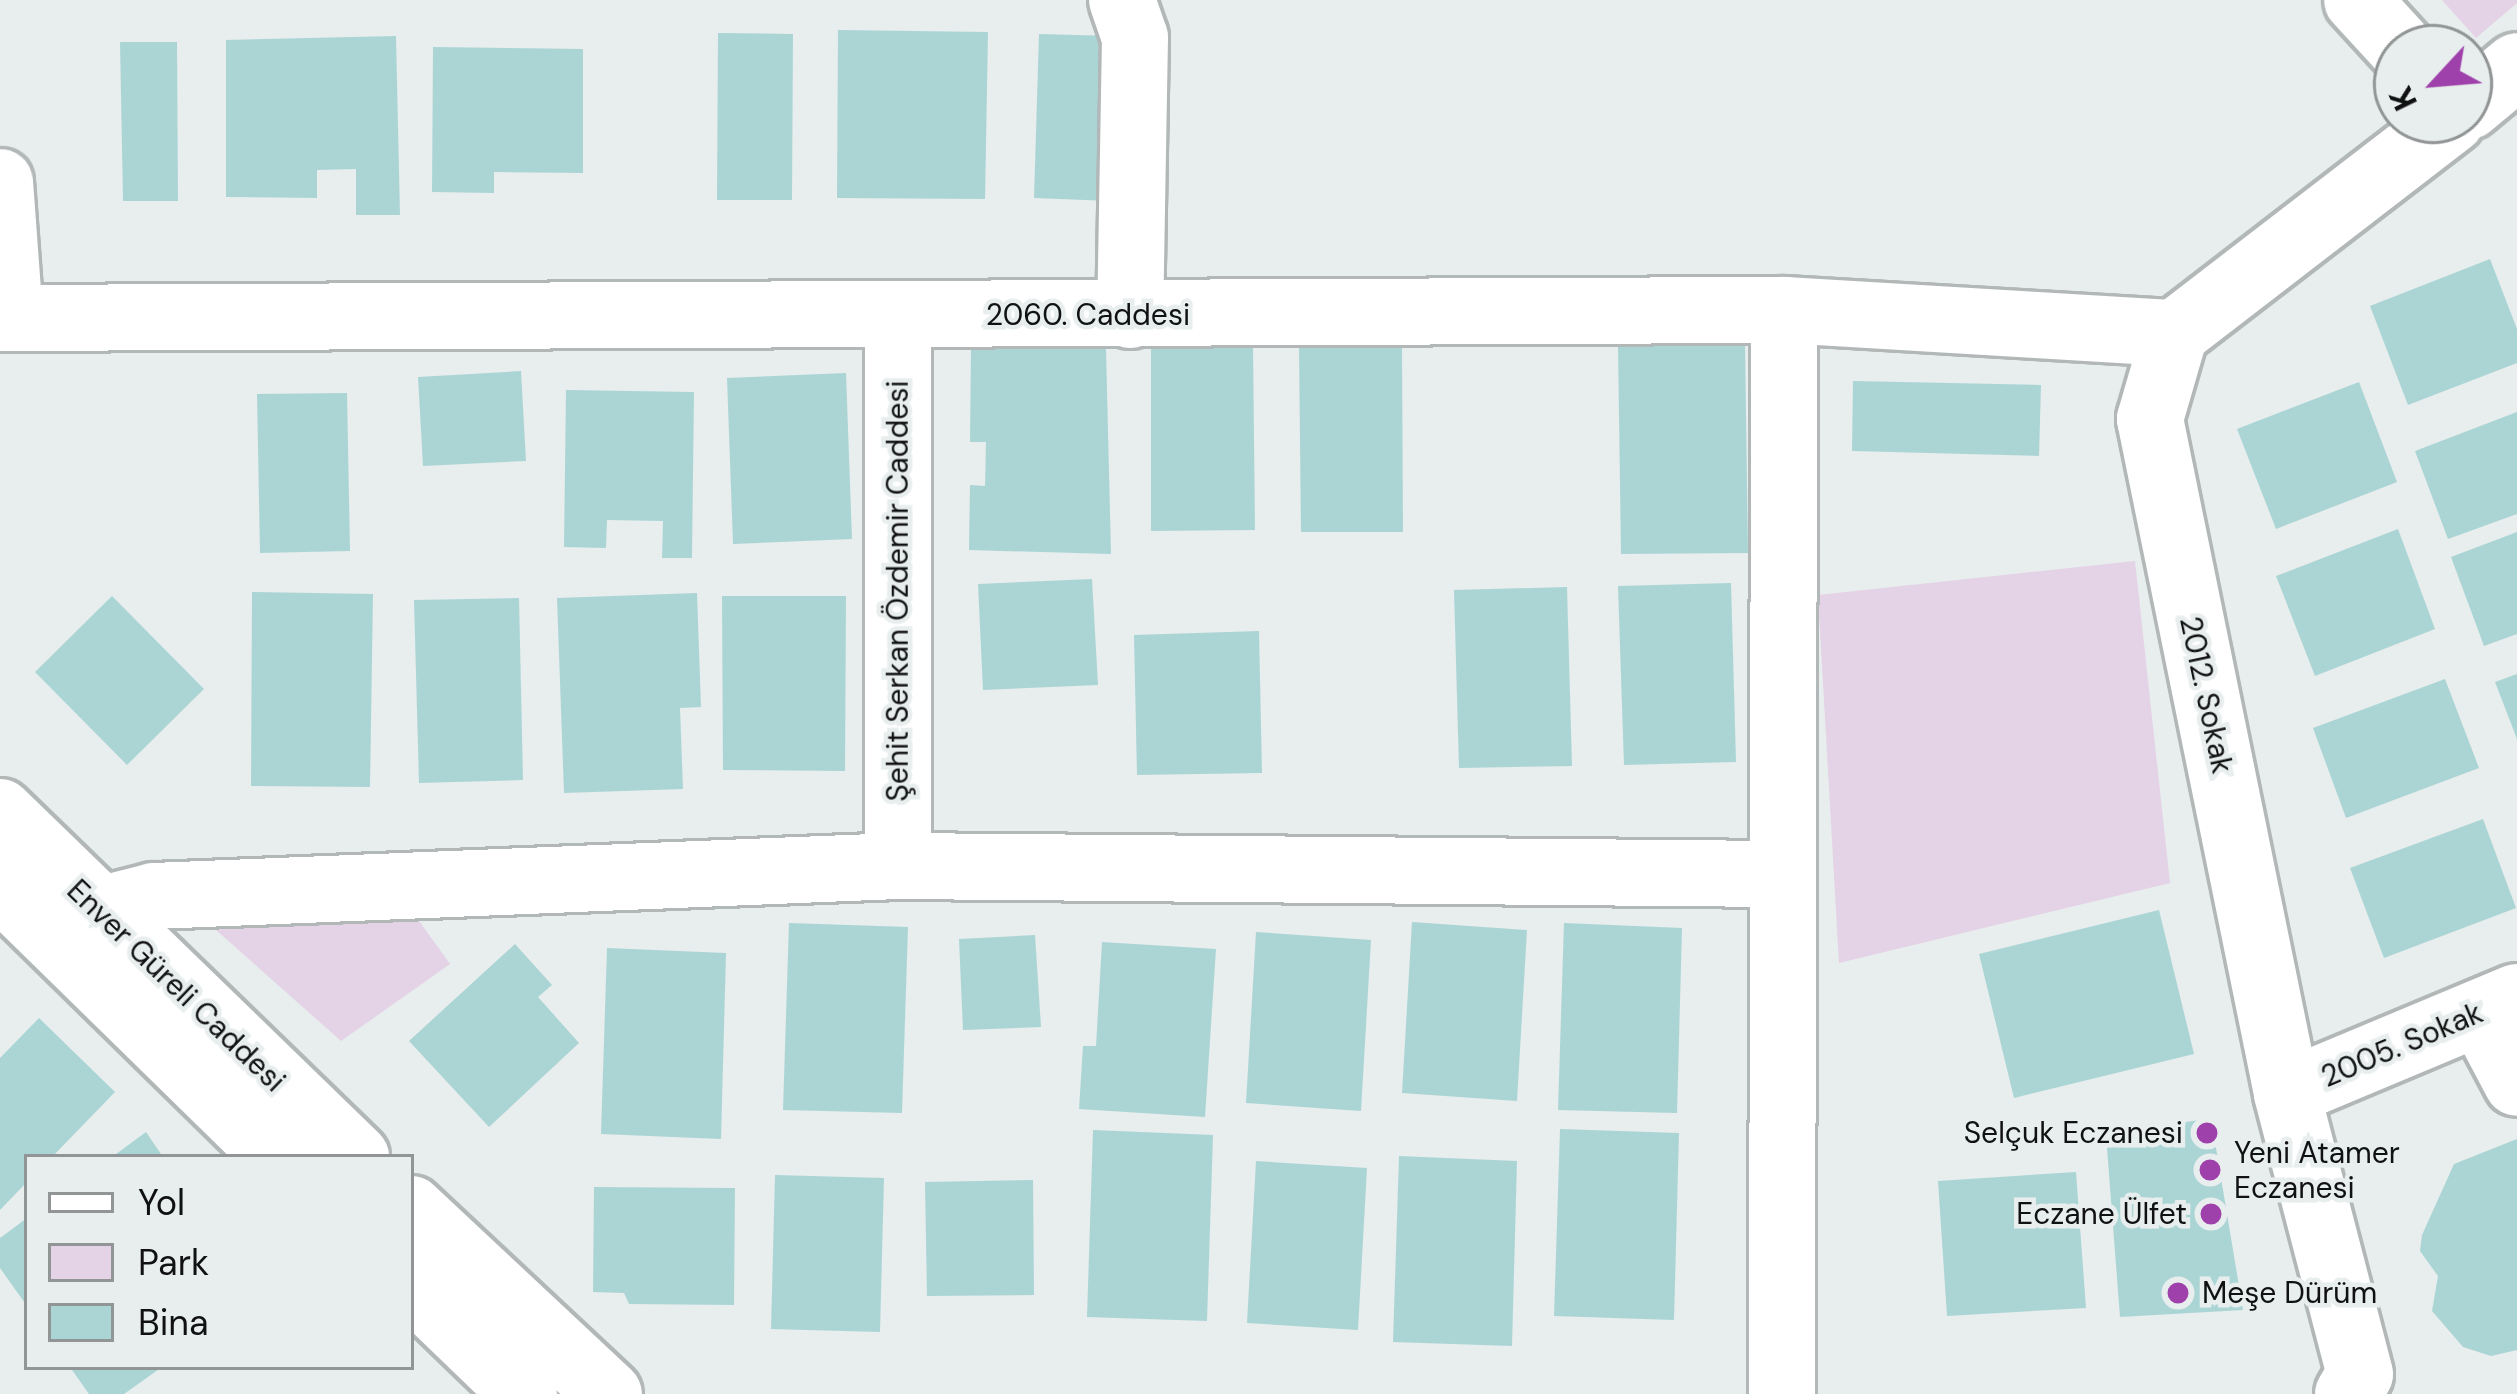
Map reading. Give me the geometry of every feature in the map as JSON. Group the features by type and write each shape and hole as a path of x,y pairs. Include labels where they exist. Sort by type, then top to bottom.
{"street":[{"path":"1122,0 1135,37 1130,315"},
{"path":"2356,0 2378,24"},
{"path":"2175,333 2421,144"},
{"path":"0,182 5,318"},
{"path":"1783,1394 1779,874 1784,310"},
{"name":"2060. Caddesi","path":"5,318 1784,310 2175,333"},
{"name":"Şehit Serkan Özdemir Caddesi","path":"898,315 898,866"},
{"name":"2012. Sokak","path":"2175,333 2150,418 2287,1093 2360,1373 2348,1394"},
{"name":"Enver Güreli Caddesi","path":"0,812 44,908 274,1154"},
{"path":"44,908 154,896 898,866 1779,874"},
{"name":"Enver Güreli Caddesi","path":"44,908 352,1154"},
{"path":"2498,1005 2517,1083"},
{"name":"2005. Sokak","path":"2287,1093 2498,1005"},
{"path":"414,1212 609,1394"},
{"path":"414,1289 524,1394"}],"green space":[{"path":"2442,0 2517,0 2492,24 2463,24"},
{"path":"2135,561 2170,883 1839,963 1818,595"},
{"path":"414,914 450,964 341,1041 207,922"}],"building":[{"path":"838,30 988,32 985,199 837,198"},
{"path":"718,33 793,34 792,200 717,200"},
{"path":"1039,34 1114,36 1110,201 1034,198"},
{"path":"396,36 400,215 356,215 356,169 317,170 317,198 226,197 226,40"},
{"path":"120,42 177,42 178,201 123,201"},
{"path":"433,47 583,49 583,173 494,172 494,193 432,192"},
{"path":"2490,259 2517,329 2517,363 2408,405 2370,306"},
{"path":"1745,343 1748,553 1621,554 1618,345"},
{"path":"1253,346 1255,530 1151,531 1151,347"},
{"path":"971,347 1106,349 1111,554 969,550 970,485 985,486 986,442 970,442"},
{"path":"1299,348 1402,348 1403,532 1301,532"},
{"path":"521,371 526,461 423,466 418,377"},
{"path":"846,373 852,539 733,544 727,378"},
{"path":"1853,381 2041,385 2039,456 1852,451"},
{"path":"2359,382 2397,482 2276,529 2237,429"},
{"path":"566,390 694,392 692,558 662,558 663,521 607,520 606,548 564,547"},
{"path":"347,393 350,551 260,553 257,394"},
{"path":"2517,412 2517,514 2448,539 2415,451"},
{"path":"2398,529 2435,629 2315,676 2276,576"},
{"path":"2517,532 2517,634 2484,646 2451,557"},
{"path":"1092,579 1098,685 983,690 978,584"},
{"path":"1731,583 1736,762 1624,765 1618,586"},
{"path":"1567,587 1572,766 1459,768 1454,590"},
{"path":"252,592 373,594 370,787 251,786"},
{"path":"697,593 701,707 680,708 683,789 564,793 557,598"},
{"path":"112,596 204,689 127,765 35,672"},
{"path":"722,596 846,596 845,771 723,770"},
{"path":"519,598 523,780 419,783 414,600"},
{"path":"1259,631 1262,773 1137,775 1134,635"},
{"path":"2517,674 2517,739 2495,682"},
{"path":"2445,679 2479,768 2346,818 2313,728"},
{"path":"2483,819 2516,908 2384,958 2350,868"},
{"path":"2159,910 2194,1054 2014,1098 1979,954"},
{"path":"1412,922 1527,930 1517,1101 1402,1093"},
{"path":"789,923 908,927 902,1113 783,1110"},
{"path":"1564,923 1682,928 1677,1113 1558,1110"},
{"path":"1256,932 1371,940 1361,1111 1246,1103"},
{"path":"1035,935 1041,1027 963,1030 959,939"},
{"path":"1102,942 1216,949 1205,1117 1079,1109 1083,1046 1096,1046"},
{"path":"515,944 552,985 538,997 579,1043 489,1127 409,1041"},
{"path":"607,948 726,953 721,1139 601,1134"},
{"path":"39,1018 115,1092 55,1154 24,1154 24,1185 0,1210 0,1058"},
{"path":"2211,1118 2243,1310 2120,1317 2106,1135"},
{"path":"1560,1129 1679,1133 1674,1320 1554,1316"},
{"path":"1093,1130 1213,1135 1207,1321 1087,1317"},
{"path":"146,1132 161,1154 116,1154"},
{"path":"2517,1139 2517,1350 2491,1356 2463,1347 2432,1311 2438,1276 2420,1251 2422,1235 2454,1164"},
{"path":"1399,1156 1517,1161 1512,1346 1393,1342"},
{"path":"1256,1161 1367,1168 1358,1330 1247,1323"},
{"path":"2076,1172 2086,1308 1947,1316 1938,1181"},
{"path":"775,1175 884,1178 880,1332 771,1329"},
{"path":"1033,1180 1034,1295 927,1296 925,1182"},
{"path":"594,1187 735,1188 734,1305 629,1304 624,1293 593,1292"},
{"path":"24,1220 24,1302 0,1268 0,1238"},
{"path":"72,1370 158,1370 124,1394 89,1394"}],"place":[{"name":"Selçuk Eczanesi","path":"2207,1133"},
{"name":"Yeni Atamer Eczanesi","path":"2210,1170"},
{"name":"Eczane Ülfet","path":"2211,1214"},
{"name":"Meşe Dürüm","path":"2178,1293"}]}
